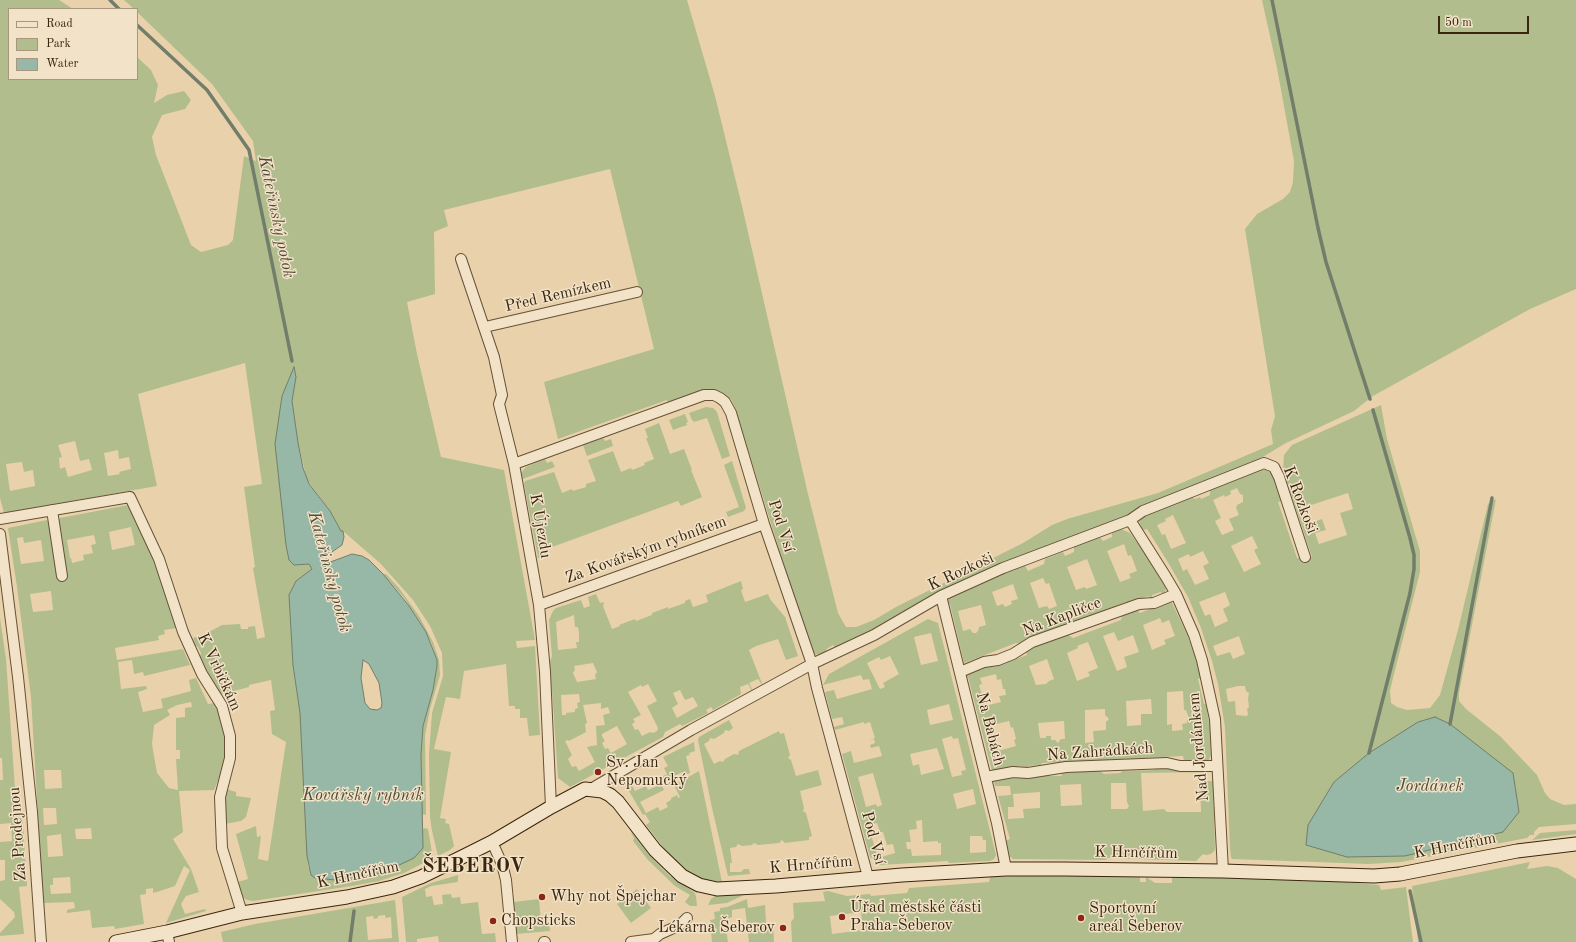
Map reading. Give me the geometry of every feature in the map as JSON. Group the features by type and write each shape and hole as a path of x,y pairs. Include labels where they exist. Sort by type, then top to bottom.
{"street":[{"name":"K Újezdu","path":"461,259 492,349 502,396 499,404 514,464 539,605 545,672 551,807"},
{"name":"Před Remízkem","path":"485,327 637,292"},
{"name":"Pod Vsí","path":"514,464 704,395 714,395 723,400 728,406 764,524 812,664 816,688 868,878"},
{"name":"K Rozkoši","path":"591,789 691,730 812,664 874,635 941,596 1003,568 1130,520 1144,511 1264,463 1268,463 1274,467 1279,477 1305,557"},
{"name":"K Vrbičkám","path":"52,510 130,497 159,559 183,632 202,674 222,706 230,736 230,758 220,797 222,848 242,913"},
{"path":"0,519 52,510 62,576"},
{"name":"Nad Jordánkem","path":"1130,520 1176,594 1194,636 1202,660 1215,718 1223,871"},
{"name":"Za Kovářským rybníkem","path":"539,605 764,524"},
{"name":"Za Prodejnou","path":"0,534 18,677 31,805 41,942"},
{"name":"Na Kapličce","path":"960,672 984,662 998,660 1013,654 1032,642 1139,604 1154,603 1176,594"},
{"name":"Na Babách","path":"941,596 986,777 1006,869"},
{"name":"Na Zahrádkách","path":"986,777 1013,772 1028,773 1066,767 1167,763 1180,766 1217,766"},
{"name":"K Hrnčířům","path":"116,942 168,937 242,913 347,897 393,887 427,874 492,842 585,789 602,791 610,795 618,802 655,850 682,876 699,885 717,889 1006,869 1064,868 1386,876 1517,851 1576,844"},
{"path":"492,842 506,880 512,942"},
{"path":"631,942 654,939 660,934 680,925 687,918"}],"green space":[{"path":"0,0 59,0 71,8 8,8 8,80 138,80 138,58 151,70 158,85 154,103 167,95 184,91 191,100 185,109 162,115 152,137 156,155 191,245 201,252 228,245 233,240 244,156 256,161 253,141 212,84 138,13 138,8 133,8 124,0 687,0 715,96 742,206 808,494 838,613 846,627 856,627 874,620 896,607 1023,543 1052,525 1067,519 1158,493 1273,444 1271,430 1275,416 1245,229 1257,214 1283,199 1290,192 1293,182 1294,161 1277,68 1262,0 1576,0 1576,289 1530,309 1373,396 1354,411 1286,443 1251,464 1141,508 1108,525 925,600 843,646 842,645 835,648 833,645 822,655 815,654 810,648 735,408 731,399 725,394 716,390 705,390 668,403 667,400 558,439 544,382 654,349 610,169 444,210 448,226 434,232 435,294 407,302 417,354 441,457 504,470 535,640 516,641 517,648 535,646 540,735 529,736 527,718 520,718 520,709 515,709 515,706 509,706 506,664 464,671 460,699 446,697 434,749 451,752 440,818 446,819 445,823 449,824 454,846 450,850 438,856 430,817 429,754 432,713 443,676 442,653 430,626 413,600 381,564 343,531 341,531 330,511 307,480 298,443 292,401 296,377 294,368 282,396 279,416 277,463 289,560 294,565 309,564 312,569 296,581 289,595 293,665 300,713 308,865 311,875 346,881 380,873 395,867 423,848 423,829 428,829 433,858 404,873 379,881 253,901 242,897 238,882 248,879 236,834 256,826 257,837 261,836 258,859 268,861 286,742 272,734 270,711 275,710 271,680 249,685 249,687 219,695 193,638 222,625 240,624 241,629 248,629 248,627 255,626 257,639 265,637 253,568 255,567 244,487 262,484 245,363 138,394 157,486 4,513 0,498","holes":["75,441 80,461 89,459 92,470 68,477 65,467 60,469 59,458 62,457 58,445","118,450 119,459 129,457 131,469 119,472 120,474 108,476 104,453","22,462 24,472 33,470 35,486 10,491 6,464"]},
{"path":"1381,405 1387,439 1420,551 1420,572 1390,691 1391,703 1397,707 1407,710 1430,708 1440,695 1458,630 1488,504 1496,499 1459,693 1459,701 1466,709 1501,737 1537,775 1545,793 1550,799 1564,805 1576,804 1576,824 1539,827 1534,832 1534,835 1530,835 1527,838 1401,862 1369,864 1232,859 1230,848 1225,727 1218,684 1212,661 1201,628 1188,597 1147,529 1144,530 1141,528 1139,520 1140,518 1192,497 1195,499 1200,497 1201,499 1210,495 1210,488 1258,470 1266,470 1274,475 1282,501 1278,502 1297,558 1312,557 1283,470 1284,455 1292,445","holes":["1237,488 1240,494 1243,495 1243,502 1237,505 1236,508 1239,515 1229,519 1234,530 1222,535 1215,521 1221,518 1213,500 1224,495 1225,497 1231,494 1230,491","1348,493 1353,509 1340,513 1347,535 1319,544 1315,533 1326,530 1322,519 1305,525 1299,509","1173,515 1186,543 1171,549 1165,534 1162,535 1157,525 1166,521 1165,519","1252,536 1258,548 1254,550 1261,564 1244,572 1231,546","1203,551 1209,563 1203,566 1209,579 1195,585 1187,569 1183,571 1178,559 1189,554 1190,557","1225,592 1230,605 1223,609 1228,621 1215,627 1210,614 1205,616 1199,602","1239,636 1245,654 1233,659 1230,652 1217,656 1213,646","1245,686 1246,691 1249,693 1249,707 1247,709 1247,716 1236,715 1235,701 1228,702 1226,689"]},
{"path":"706,407 713,408 717,412 730,456 722,459 707,418 694,422 692,420 689,413"},
{"path":"685,414 688,422 686,423 687,425 673,430 669,420"},
{"path":"659,423 670,454 684,449 702,497 681,506 678,501 544,550 546,556 538,558 524,484 525,481 554,472 562,493 572,489 573,491 586,487 586,484 596,481 588,460 613,451 621,472 645,465 644,463 654,459 646,438 648,438 645,429"},
{"path":"603,438 605,441 611,439 613,446 587,456 583,445"},
{"path":"545,459 547,463 552,461 555,467 520,480 521,473 526,467"},
{"path":"732,461 746,508 744,511 728,517 726,512 739,507 724,465"},
{"path":"128,505 155,558 177,628 164,630 165,634 158,636 159,640 115,648 117,660 183,649 190,665 144,676 143,672 134,674 132,660 118,662 121,689 146,686 147,689 138,692 143,712 163,708 161,699 191,691 189,680 196,678 208,704 215,703 224,731 226,754 225,763 214,790 179,791 183,832 173,839 191,869 199,892 186,896 181,904 185,914 205,909 206,911 166,923 190,870 184,866 175,886 153,893 153,888 146,889 146,894 140,895 144,924 115,929 114,926 92,928 90,910 67,913 67,910 75,908 74,902 43,903 31,697 8,528 47,520 51,526 60,518","holes":["131,527 135,545 112,550 109,532","94,535 96,544 91,545 93,553 83,555 84,560 72,563 67,540","23,537 24,543 41,540 44,561 21,564 17,538","51,591 53,610 33,612 30,594","191,702 192,707 185,708 185,717 176,718 176,750 180,750 180,759 176,759 178,790 169,788 157,773 152,744 154,725 170,715 167,710 177,705","44,770 61,770 62,788 45,789","43,808 56,808 57,824 44,825","91,828 92,839 76,839 75,829","61,834 63,856 48,857 47,836","70,877 71,893 51,894 50,885 53,885 53,878"]},
{"path":"1121,529 1130,533 1148,557 1164,585 1166,589 1163,595 1161,592 1152,595 1153,599 1148,596 1129,603 1126,602 1021,644 1016,643 964,663 950,604 946,604 947,598 1024,564 1028,571 1044,564 1045,559 1063,552 1065,556 1074,552 1074,544 1099,536 1103,541 1112,537 1112,531","holes":["1124,544 1128,556 1131,555 1137,571 1129,574 1131,578 1120,582 1107,551","1087,559 1097,585 1086,589 1085,587 1076,590 1067,567","1043,578 1046,584 1049,583 1057,606 1049,609 1047,606 1039,608 1030,583","1013,584 1018,599 1011,601 1012,604 1005,607 1003,604 997,606 992,592","981,605 986,625 979,627 976,633 973,633 970,629 963,631 958,611"]},
{"path":"383,574 386,574 399,588 419,616 433,642 439,660 440,675 430,709 425,736 426,815 422,814 421,755 423,726 433,690 437,660 431,642 422,625 404,598"},
{"path":"741,581 743,589 741,590 745,602 768,594 770,599 785,617 798,656 786,660 778,639 756,646 749,650 763,686 758,679 749,683 753,691 748,684 740,687 741,694 713,710 711,707 706,710 708,713 682,726 680,724 665,732 663,737 570,787 558,778 549,665 552,656 549,620 553,611 556,608 581,600 584,608 590,606 588,597 596,594 600,603 604,602 603,606 612,629 635,619 636,621 652,615 652,613 668,607 668,609 685,603 685,601 690,599 693,607 708,602 706,595","holes":["574,615 575,627 578,627 579,634 579,642 576,642 577,648 558,650 556,622","593,663 597,672 595,675 596,679 577,682 573,673 575,670 574,666","648,684 657,701 647,706 658,728 657,731 653,733 650,732 642,736 638,729 635,730 632,724 635,722 633,719 641,715 628,692 641,685 642,687","680,690 685,700 693,697 698,706 677,718 672,708 678,704 673,693","579,694 580,702 577,703 578,708 575,709 575,712 562,715 561,695","601,703 601,709 608,707 610,713 603,715 605,725 596,726 597,745 587,747 595,762 579,771 576,766 572,767 568,759 572,755 565,741 569,741 586,732 585,724 587,723 583,705","617,726 627,744 611,753 608,748 605,749 602,743 605,741 602,734"]},
{"path":"1171,601 1187,634 1199,666 1201,678 1198,679 1204,704 1206,704 1210,728 1211,755 1209,760 1184,761 1183,756 1042,763 1039,768 1039,765 1028,766 1028,769 1021,766 992,771 968,677 965,678 968,671 994,665 995,667 1027,655 1026,652 1028,648 1067,634 1073,638 1121,620 1122,615 1137,610 1140,613","holes":["1160,618 1162,623 1169,620 1175,636 1164,640 1166,644 1152,650 1143,625","1114,632 1118,641 1133,635 1139,652 1124,657 1127,667 1117,671 1103,636","1088,642 1098,668 1088,672 1090,676 1077,681 1067,653 1078,648 1077,646","1047,659 1054,679 1046,684 1036,685 1029,666","996,674 997,680 1001,679 1006,695 999,696 1001,702 985,706 979,685 982,684 980,678","1183,691 1184,710 1186,710 1189,718 1187,723 1182,724 1183,730 1172,731 1172,724 1167,725 1167,692","1151,699 1152,714 1141,714 1141,725 1127,726 1126,701","1105,709 1105,715 1109,719 1106,722 1106,730 1093,731 1094,742 1085,743 1085,710","1009,721 1011,728 1013,727 1016,746 998,751 997,744 995,744 992,733 992,725","1064,721 1065,739 1061,739 1058,743 1055,740 1051,740 1051,736 1046,736 1046,738 1040,738 1038,723"]},
{"path":"0,618 6,659 15,789 22,808 27,886 19,887 24,934 0,936 0,933 15,917 14,912 0,899 0,881 5,880 5,860 0,860 0,842 12,841 11,823 0,824 0,780 3,780 2,758 0,758"},
{"path":"928,619 938,623 996,855 994,859 990,861 949,863 948,861 880,865 870,857 842,754 851,751 854,763 882,756 879,746 871,748 870,745 875,743 874,739 869,740 875,738 870,722 864,724 864,722 835,730 834,727 844,724 842,717 832,719 825,692 834,690 837,699 872,689 869,679 863,680 861,675 823,685 829,674","holes":["931,633 938,661 921,665 914,637","890,656 899,674 883,683 885,687 880,689 867,663 879,657 881,660","949,704 953,720 930,725 927,710","952,736 953,739 958,738 966,770 961,771 962,775 952,777 942,739","937,748 944,769 921,775 919,764 913,766 910,754","873,773 882,805 877,807 876,804 866,807 858,777","973,789 976,804 957,809 953,794","922,820 923,842 938,841 938,843 941,843 941,855 912,856 911,849 907,849 906,842 911,842 909,830 917,829 916,821","877,823 880,832 883,832 887,845 893,844 895,853 878,858 871,835 868,835 865,826","970,836 982,836 983,840 986,840 986,852 970,853"]},
{"path":"729,720 733,728 729,731 725,730 724,733 714,739 710,738 709,741 704,744 714,764 720,761 723,762 725,759 734,754 738,755 739,751 779,731 780,734 784,733 790,755 788,758 791,760 796,776 818,770 822,785 800,791 804,808 803,811 806,813 812,836 809,837 809,840 785,843 782,840 779,843 758,845 754,843 752,845 742,846 738,844 736,847 730,848 732,863 730,863 730,872 741,872 744,869 749,869 750,874 728,876 698,740 699,737"},
{"path":"694,742 695,751 686,756 690,773 684,775 682,772 661,784 664,790 640,802 646,813 658,807 660,811 668,807 666,803 671,800 671,798 677,795 678,798 680,797 674,785 699,771 722,882 706,880 699,877 685,869 669,855 646,825 650,822 645,814 643,815 622,779 627,777 635,791 646,786 648,790 657,786 655,781 667,774 664,768 668,766 663,757"},
{"path":"1156,767 1171,768 1172,770 1208,770 1211,772 1141,773 1143,811 1164,809 1167,812 1201,812 1200,781 1213,781 1215,850 1211,854 1203,854 1196,861 1107,858 1106,860 1009,858 1005,841 1010,839 998,796 1011,795 1010,786 995,786 994,782 996,780 1018,776 1020,778 1046,774 1049,776 1061,776 1064,771 1098,770 1104,774 1120,773 1123,771 1154,770","holes":["1111,783 1126,783 1127,802 1129,806 1127,809 1111,809","1081,784 1082,805 1061,806 1060,785","1040,792 1040,808 1023,809 1024,818 1008,819 1008,807 1014,807 1013,794"]},
{"path":"226,789 236,792 236,796 251,798 246,817 241,821 225,824"},
{"path":"1576,830 1576,834 1532,840 1540,833"},
{"path":"631,833 670,876 694,892 697,906 690,906 685,902 690,895 675,886 648,860 633,841 634,838"},
{"path":"1530,862 1527,869 1547,866 1558,868 1576,879 1576,942 1418,942 1412,886"},
{"name":"Sportovní areál Šeberov","path":"1066,874 1140,876 1140,882 1146,882 1146,877 1155,883 1172,883 1172,877 1295,878 1379,885 1381,890 1406,887 1413,942 792,942 791,922 794,918 793,903 825,901 823,892 828,891 847,896 907,893 909,888 989,882 990,877","holes":["861,912 863,930 832,934 830,916"]},
{"path":"458,875 458,882 431,886 425,889 426,897 432,896 434,905 443,904 442,895 451,894 452,898 460,897 461,904 478,902 482,934 495,933 496,942 439,942 438,936 417,939 417,942 406,942 402,897 431,883"},
{"path":"637,889 651,908 631,923 617,904"},
{"path":"746,894 727,903 708,905 711,899 715,896"},
{"path":"539,899 541,922 549,921 550,931 516,934 514,902"},
{"path":"747,899 748,908 765,905 766,923 773,923 774,942 749,942 745,908 732,910 732,917 720,921 721,929 726,929 728,942 712,942 710,920 715,919 714,912 720,911 720,908 727,907"},
{"path":"395,900 399,942 223,942 221,932 255,924","holes":["385,915 386,918 391,917 392,938 368,940 366,917 373,916 374,919 378,918 378,916"]}],"water":[{"name":"Kovářský rybník","path":"294,367 296,377 292,401 303,468 309,484 330,511 341,531 343,531 344,537 342,545 323,558 325,564 352,554 362,556 369,560 383,574 409,606 426,632 437,660 433,690 423,726 421,755 423,848 414,858 395,867 380,873 346,881 315,878 311,875 307,856 300,713 293,665 289,595 296,581 312,569 309,564 294,565 289,560 286,545 275,444 282,396","holes":["363,660 369,664 379,683 382,703 381,708 377,710 370,709 365,703 361,678"]},
{"name":"Jordánek","path":"1435,717 1450,724 1513,773 1519,812 1503,832 1405,856 1347,857 1306,845 1308,825 1334,782 1369,753 1418,722"}],"waterway":[{"name":"Kateřinský potok","path":"110,0 118,8"},
{"path":"1272,0 1326,262 1370,399"},
{"name":"Kateřinský potok","path":"138,26 207,90 249,150 292,361"},
{"path":"1369,753 1410,593 1414,569 1414,555 1410,538 1373,410"},
{"path":"1450,724 1492,498"},
{"path":"1410,891 1421,942"},
{"name":"Kateřinský potok","path":"350,942 354,911"}],"place":[{"name":"Sv. Jan Nepomucký","path":"598,772"},
{"name":"Why not Špejchar","path":"542,897"},
{"name":"Úřad městské části Praha-Šeberov","path":"842,917"},
{"name":"Sportovní areál Šeberov","path":"1081,918"},
{"name":"Chopsticks","path":"493,921"},
{"name":"Lékárna Šeberov","path":"783,928"}],"district":[{"name":"ŠEBEROV","path":"474,867"}]}
